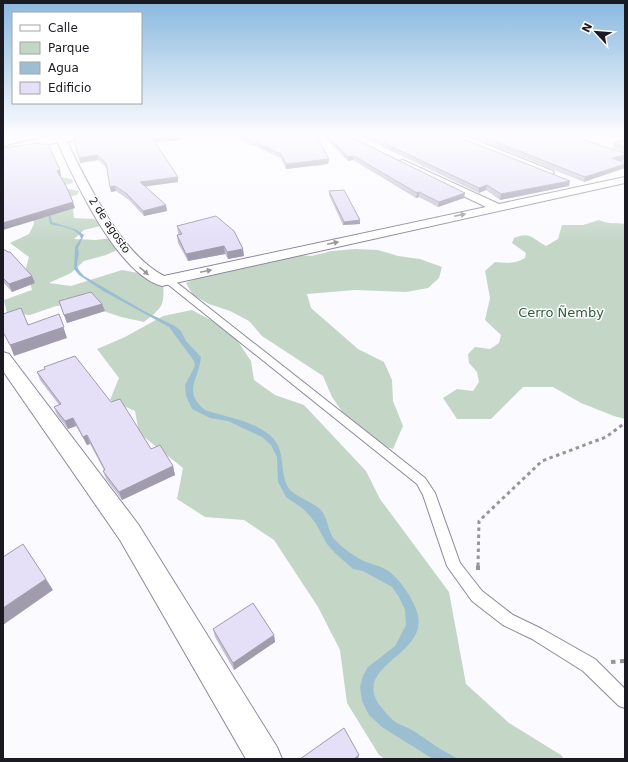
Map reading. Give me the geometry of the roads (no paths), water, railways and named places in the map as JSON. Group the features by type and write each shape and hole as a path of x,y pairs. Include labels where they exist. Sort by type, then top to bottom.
{"street":[{"name":"2 de agosto","path":"75,170 100,215 139,267 154,279 162,281 168,280"},
{"path":"418,170 496,207"},
{"path":"540,170 559,177"},
{"path":"168,280 625,180"},
{"path":"573,182 587,188"},
{"path":"3,358 129,532 265,759"}],"lane":[{"path":"168,280 421,481 429,493 454,566 477,596 508,620 537,634 589,665 625,700"}],"water":[{"path":"48,214 50,214 52,222 77,230 84,235 78,248 79,256 77,265 80,272 84,276 144,311 175,326 181,331 186,341 201,357 193,391 194,397 198,403 205,410 253,425 274,439 278,445 282,458 283,473 290,490 320,509 325,517 333,538 343,547 362,560 388,571 394,575 404,587 415,606 418,626 413,638 404,649 383,668 376,678 373,690 378,703 394,721 459,759 433,759 382,727 369,715 362,701 360,687 363,676 368,667 395,646 406,625 405,610 392,587 363,571 353,569 327,544 310,516 302,508 286,497 278,482 277,457 271,445 262,437 228,421 210,418 192,409 186,396 185,385 195,366 194,361 169,327 103,291 79,275 74,269 75,247 81,238 79,234 72,230 50,224"}],"park label":[{"name":"Cerro Ñemby","path":"561,312"}]}
